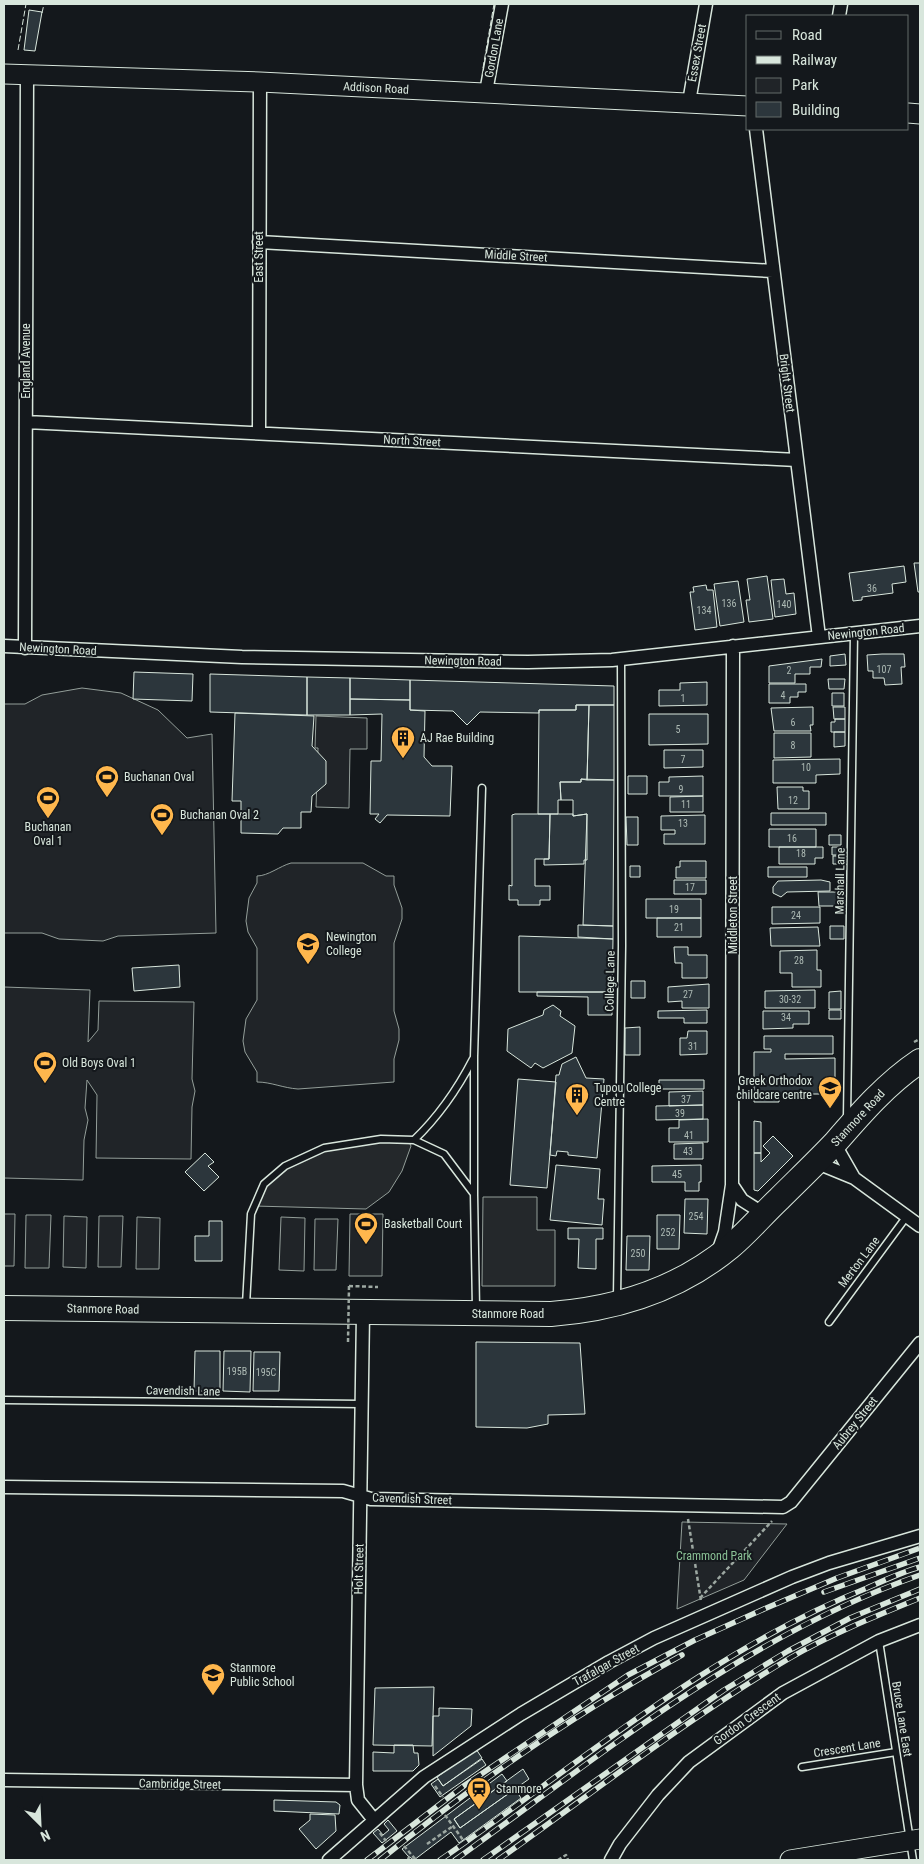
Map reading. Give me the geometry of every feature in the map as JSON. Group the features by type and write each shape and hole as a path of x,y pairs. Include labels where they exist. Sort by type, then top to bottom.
{"highway":[{"name":"Stanmore Road","path":"4,1308 476,1314 551,1314 598,1309 617,1296 657,1292 716,1258 764,1214 841,1136 879,1094 920,1062"}],"main road":[{"name":"Addison Road","path":"4,74 260,82 746,106"},
{"path":"790,1860 915,1840"}],"street":[{"name":"Gordon Lane","path":"486,92 502,4"},
{"name":"Essex Street","path":"689,102 706,4"},
{"name":"England Avenue","path":"25,648 27,74"},
{"name":"East Street","path":"259,433 260,82"},
{"name":"Bright Street","path":"756,130 819,637"},
{"name":"Middle Street","path":"259,242 773,271"},
{"name":"North Street","path":"26,422 797,460"},
{"name":"Newington Road","path":"4,646 252,657 528,662 620,659 819,637 920,629"},
{"name":"Middleton Street","path":"716,1258 725,1232 732,1185 734,646"},
{"path":"841,1136 854,1178"},
{"path":"815,1162 854,1178 920,1226"},
{"path":"732,1185 742,1200 764,1214"},
{"name":"Holt Street","path":"364,1313 356,1785 358,1800 374,1820"},
{"name":"Aubrey Street","path":"790,1502 920,1343"},
{"name":"Cavendish Street","path":"4,1487 343,1491 371,1499 776,1508 790,1502"},
{"name":"Trafalgar Street","path":"329,1860 417,1783 481,1739 609,1662 654,1638 792,1577 829,1563 920,1536"},
{"name":"Gordon Crescent","path":"611,1860 620,1844 658,1795 690,1762 783,1693 878,1641 920,1625"},
{"name":"Cambridge Street","path":"4,1780 356,1785"}],"lane":[{"name":"Marshall Lane","path":"841,1136 854,634"},
{"name":"College Lane","path":"617,1296 622,946 620,659"},
{"path":"476,1314 474,1057 482,788"},
{"path":"414,1140 433,1122 456,1090 474,1057"},
{"path":"246,1312 251,1214 264,1184 285,1166 324,1148 381,1140 414,1140 444,1154 474,1194"},
{"name":"Merton Lane","path":"829,1322 908,1216"},
{"name":"Cavendish Lane","path":"4,1400 362,1404"},
{"name":"Bruce Lane East","path":"878,1641 896,1752 915,1840 913,1860"},
{"name":"Crescent Lane","path":"802,1767 896,1752"}],"path":[{"path":"348,1342 349,1286 378,1287"},
{"path":"688,1518 700,1600 772,1520"},
{"path":"428,1792 435,1786 443,1798"},
{"path":"445,1815 463,1840"},
{"path":"427,1844 453,1826"},
{"path":"383,1830 379,1833 386,1841"},
{"path":"404,1846 411,1857 416,1860"},
{"path":"558,1860 566,1855 569,1860"}],"green space":[{"name":"Buchanan Oval","path":"82,688 121,693 158,710 187,738 212,734 216,933 118,936 103,941 59,939 42,933 4,933 4,704 25,704 42,695"},
{"path":"316,716 367,718 367,749 350,749 349,808 316,807 318,748 315,748"},
{"path":"291,863 363,863 386,876 394,876 394,885 402,908 402,919 394,943 394,1011 399,1029 399,1040 394,1059 394,1082 298,1089 257,1082 257,1072 245,1052 243,1041 246,1019 257,1000 257,948 248,932 246,921 249,898 257,883 257,876"},
{"path":"4,987 90,990 88,1042 98,1030 99,1001 194,1002 192,1079 195,1091 192,1107 191,1159 96,1158 97,1095 87,1080 85,1108 88,1120 84,1140 83,1180 4,1178"},
{"path":"4,1214 15,1214 14,1266 4,1266"},
{"name":"Basketball Court","path":"350,1214 383,1214 382,1276 349,1276"},
{"path":"26,1215 51,1215 49,1268 25,1268"},
{"path":"64,1216 87,1217 86,1268 63,1267"},
{"path":"99,1216 123,1216 121,1267 98,1267"},
{"path":"137,1217 160,1218 159,1269 136,1269"},
{"path":"281,1217 305,1218 304,1271 279,1270"},
{"path":"315,1219 338,1219 336,1270 314,1270"},
{"name":"Crammond Park","path":"682,1522 787,1524 744,1580 677,1609"}],"shaded area":[{"path":"381,1139 408,1140 411,1146 402,1171 389,1192 366,1209 254,1206 264,1184 285,1166 324,1148"},
{"path":"483,1197 537,1197 537,1230 555,1230 555,1286 482,1286"}],"building":[{"path":"29,10 42,12 35,51 24,50"},
{"path":"914,563 920,563 920,592 918,592"},
{"path":"904,566 906,582 892,584 893,593 862,597 862,600 853,601 849,573"},
{"path":"767,576 773,619 749,622 746,600 750,600 747,579"},
{"path":"784,579 786,594 794,593 796,614 775,617 771,580"},
{"path":"738,581 744,622 720,626 714,584"},
{"path":"706,585 707,590 713,590 717,627 695,630 690,592 694,592 693,587"},
{"path":"845,654 846,665 830,666 830,656"},
{"path":"904,654 905,667 901,667 902,684 885,685 884,678 873,678 873,671 868,671 867,655"},
{"path":"822,659 821,667 810,667 810,674 795,674 795,683 769,683 769,666"},
{"path":"134,672 193,674 192,701 133,699"},
{"path":"210,674 307,677 307,715 210,712"},
{"path":"307,677 350,678 350,715 307,715"},
{"path":"350,678 410,680 410,700 350,699"},
{"path":"828,679 845,679 844,689 829,689"},
{"path":"410,680 614,686 614,705 576,705 576,710 539,710 539,713 480,712 467,725 453,711 410,710"},
{"path":"707,682 707,705 659,706 659,690 680,690 680,683"},
{"path":"769,684 806,684 806,692 798,692 798,697 790,697 790,703 769,703"},
{"path":"832,693 844,693 844,706 832,706"},
{"name":"AJ Rae Building","path":"350,699 410,700 410,710 425,711 424,757 432,766 452,766 450,816 387,815 380,823 375,819 379,814 370,814 371,761 381,761 382,714 350,715"},
{"path":"576,705 589,705 587,780 581,779 581,782 560,782 561,800 558,800 558,814 538,814 539,710 576,710"},
{"path":"589,705 614,705 614,780 587,780"},
{"path":"813,707 811,731 774,731 771,708"},
{"path":"833,707 845,707 845,719 834,719"},
{"path":"235,713 314,716 312,746 326,761 326,784 312,796 311,812 301,812 301,828 283,828 278,834 241,833 241,801 232,801"},
{"path":"649,714 708,714 708,744 649,745"},
{"path":"835,719 845,719 845,732 831,732 831,722 835,722"},
{"path":"834,732 845,732 845,746 834,747"},
{"path":"774,733 811,733 811,757 774,758"},
{"path":"664,750 703,750 703,767 664,768"},
{"path":"840,759 840,774 816,775 816,783 773,783 773,760"},
{"path":"628,776 647,776 647,794 628,794"},
{"path":"703,776 703,796 659,796 659,782 669,782 669,777"},
{"path":"581,779 614,780 613,926 583,925 587,814 573,816 573,800 561,800 560,782 581,782"},
{"path":"777,787 803,787 803,791 809,791 809,809 778,809"},
{"path":"703,796 703,812 670,812 670,797"},
{"path":"771,813 826,813 826,825 771,825"},
{"path":"550,814 549,859 535,859 535,886 550,886 550,900 540,900 540,905 518,905 518,900 509,900 509,885 512,886 512,815"},
{"path":"550,814 573,814 573,816 587,814 587,860 584,860 584,864 544,865 544,859 549,859"},
{"path":"705,815 705,844 664,844 664,834 675,834 675,830 661,830 661,816"},
{"path":"626,817 638,817 638,845 627,845"},
{"path":"769,829 816,829 816,847 769,847"},
{"path":"829,835 841,835 841,845 829,845"},
{"path":"779,847 823,847 823,858 815,858 815,864 779,864"},
{"path":"832,847 843,847 843,855 832,855"},
{"path":"833,856 842,856 842,864 833,864"},
{"path":"680,861 706,861 706,878 676,878 676,867 680,867"},
{"path":"630,866 640,866 640,877 630,877"},
{"path":"768,867 807,867 807,877 768,877"},
{"path":"674,880 706,880 706,894 674,894"},
{"path":"821,880 830,882 830,891 787,892 781,897 773,893 773,887 778,881"},
{"path":"818,892 838,892 838,906 819,906"},
{"path":"646,899 701,899 701,918 646,918"},
{"path":"772,907 820,907 820,923 772,924"},
{"path":"657,918 701,918 701,937 657,937"},
{"path":"578,925 613,926 613,939 578,937"},
{"path":"830,926 844,926 844,939 830,939"},
{"path":"818,927 820,946 771,946 770,928"},
{"path":"519,936 613,939 612,992 519,992"},
{"path":"674,947 688,947 688,955 707,955 707,978 682,978 682,963 675,963"},
{"path":"817,950 817,970 821,970 821,987 792,987 792,973 780,973 780,951"},
{"path":"179,965 180,987 134,991 132,968"},
{"path":"631,981 645,981 645,998 631,998"},
{"path":"709,984 709,1008 682,1008 682,1001 668,1002 668,987"},
{"path":"815,990 815,1008 765,1008 765,991"},
{"path":"841,991 841,1009 829,1009 829,992"},
{"path":"537,992 612,992 612,1015 588,1015 588,997 537,996"},
{"path":"553,1005 561,1011 560,1016 575,1026 572,1053 543,1068 535,1063 531,1068 507,1051 508,1029 543,1015 544,1010"},
{"path":"707,1010 707,1023 684,1023 684,1018 658,1018 658,1011"},
{"path":"829,1010 841,1010 841,1019 829,1019"},
{"path":"763,1011 809,1011 809,1024 793,1024 793,1028 763,1029"},
{"path":"640,1027 640,1055 625,1055 625,1028"},
{"path":"688,1031 707,1031 707,1054 680,1055 680,1038 687,1038"},
{"path":"764,1036 833,1036 833,1054 785,1054 785,1059 835,1058 835,1094 779,1094 779,1102 754,1102 754,1052 771,1052 771,1049 764,1049"},
{"name":"Tupou College Centre","path":"576,1057 586,1078 604,1079 597,1158 568,1155 568,1152 557,1151 556,1156 550,1155 556,1075 559,1075 562,1064"},
{"path":"518,1079 556,1082 547,1188 510,1185"},
{"path":"659,1080 704,1080 704,1089 659,1089"},
{"path":"703,1091 703,1105 669,1106 669,1092"},
{"path":"703,1105 703,1119 656,1120 656,1106"},
{"path":"708,1119 708,1142 669,1142 669,1128 679,1128 679,1120"},
{"path":"754,1121 761,1122 761,1153 754,1153"},
{"path":"773,1136 793,1156 758,1191 754,1190 754,1153 761,1153 761,1162 770,1153 763,1146"},
{"path":"703,1143 703,1159 674,1159 674,1144"},
{"path":"205,1153 214,1162 208,1166 219,1177 204,1191 185,1172"},
{"path":"556,1165 600,1169 598,1199 604,1199 602,1225 550,1220"},
{"path":"701,1165 699,1191 685,1191 685,1182 652,1182 652,1166"},
{"path":"685,1199 708,1199 707,1234 684,1233"},
{"path":"657,1215 680,1215 679,1249 657,1249"},
{"path":"209,1221 222,1221 222,1261 195,1261 195,1236 209,1236"},
{"path":"568,1228 603,1228 603,1239 596,1239 596,1269 578,1268 579,1239 568,1239"},
{"path":"627,1236 650,1236 649,1270 626,1270"},
{"path":"476,1342 580,1343 585,1414 548,1415 548,1424 527,1428 476,1427"},
{"path":"195,1351 220,1351 220,1391 194,1391"},
{"path":"224,1351 251,1351 250,1392 223,1391"},
{"path":"254,1352 280,1352 279,1391 253,1391"},
{"path":"434,1687 432,1746 373,1745 375,1688"},
{"path":"439,1708 472,1709 471,1726 433,1756 433,1716 439,1716"},
{"path":"394,1745 413,1745 414,1753 418,1753 419,1765 413,1771 373,1771 373,1752 394,1753"},
{"path":"476,1749 482,1758 443,1786 437,1777"},
{"path":"482,1759 486,1765 440,1797 431,1784 438,1779 443,1786"},
{"path":"523,1769 529,1779 460,1828 454,1819"},
{"path":"502,1774 507,1781 454,1819 460,1828 515,1789 521,1798 459,1843 451,1832 414,1860 402,1849"},
{"path":"274,1800 336,1802 340,1805 339,1814 274,1811"},
{"path":"310,1814 335,1815 336,1831 316,1849 299,1829 310,1820"},
{"path":"388,1820 397,1831 382,1843 373,1833 378,1829 383,1835 389,1830 384,1824"}],"railway":[{"path":"367,1860 465,1785 628,1675 695,1640 764,1609 837,1578 920,1548"},
{"path":"824,1592 920,1558"},
{"path":"440,1860 595,1748 699,1676 809,1614 894,1576 920,1567"},
{"path":"455,1860 621,1739 678,1700 736,1664 795,1630 856,1600 920,1575"},
{"path":"483,1860 724,1690 788,1651 850,1618 920,1589"},
{"path":"498,1860 678,1730 752,1681 821,1641 920,1598"},
{"path":"380,1860 452,1804 526,1751 565,1725 682,1655"}],"fence":[{"path":"18,50 26,4"},
{"path":"42,13 44,4"},
{"path":"483,68 494,4"}],"place":[{"name":"AJ Rae Building","path":"403,759"},
{"name":"Buchanan Oval","path":"107,798"},
{"name":"Buchanan Oval 1","path":"48,819"},
{"name":"Buchanan Oval 2","path":"162,836"},
{"name":"Newington College","path":"308,965"},
{"name":"Old Boys Oval 1","path":"45,1084"},
{"name":"Greek Orthodox childcare centre","path":"830,1109"},
{"name":"Tupou College Centre","path":"577,1116"},
{"name":"Basketball Court","path":"366,1245"},
{"name":"Stanmore Public School","path":"213,1696"},
{"name":"Stanmore","path":"479,1810"}]}
